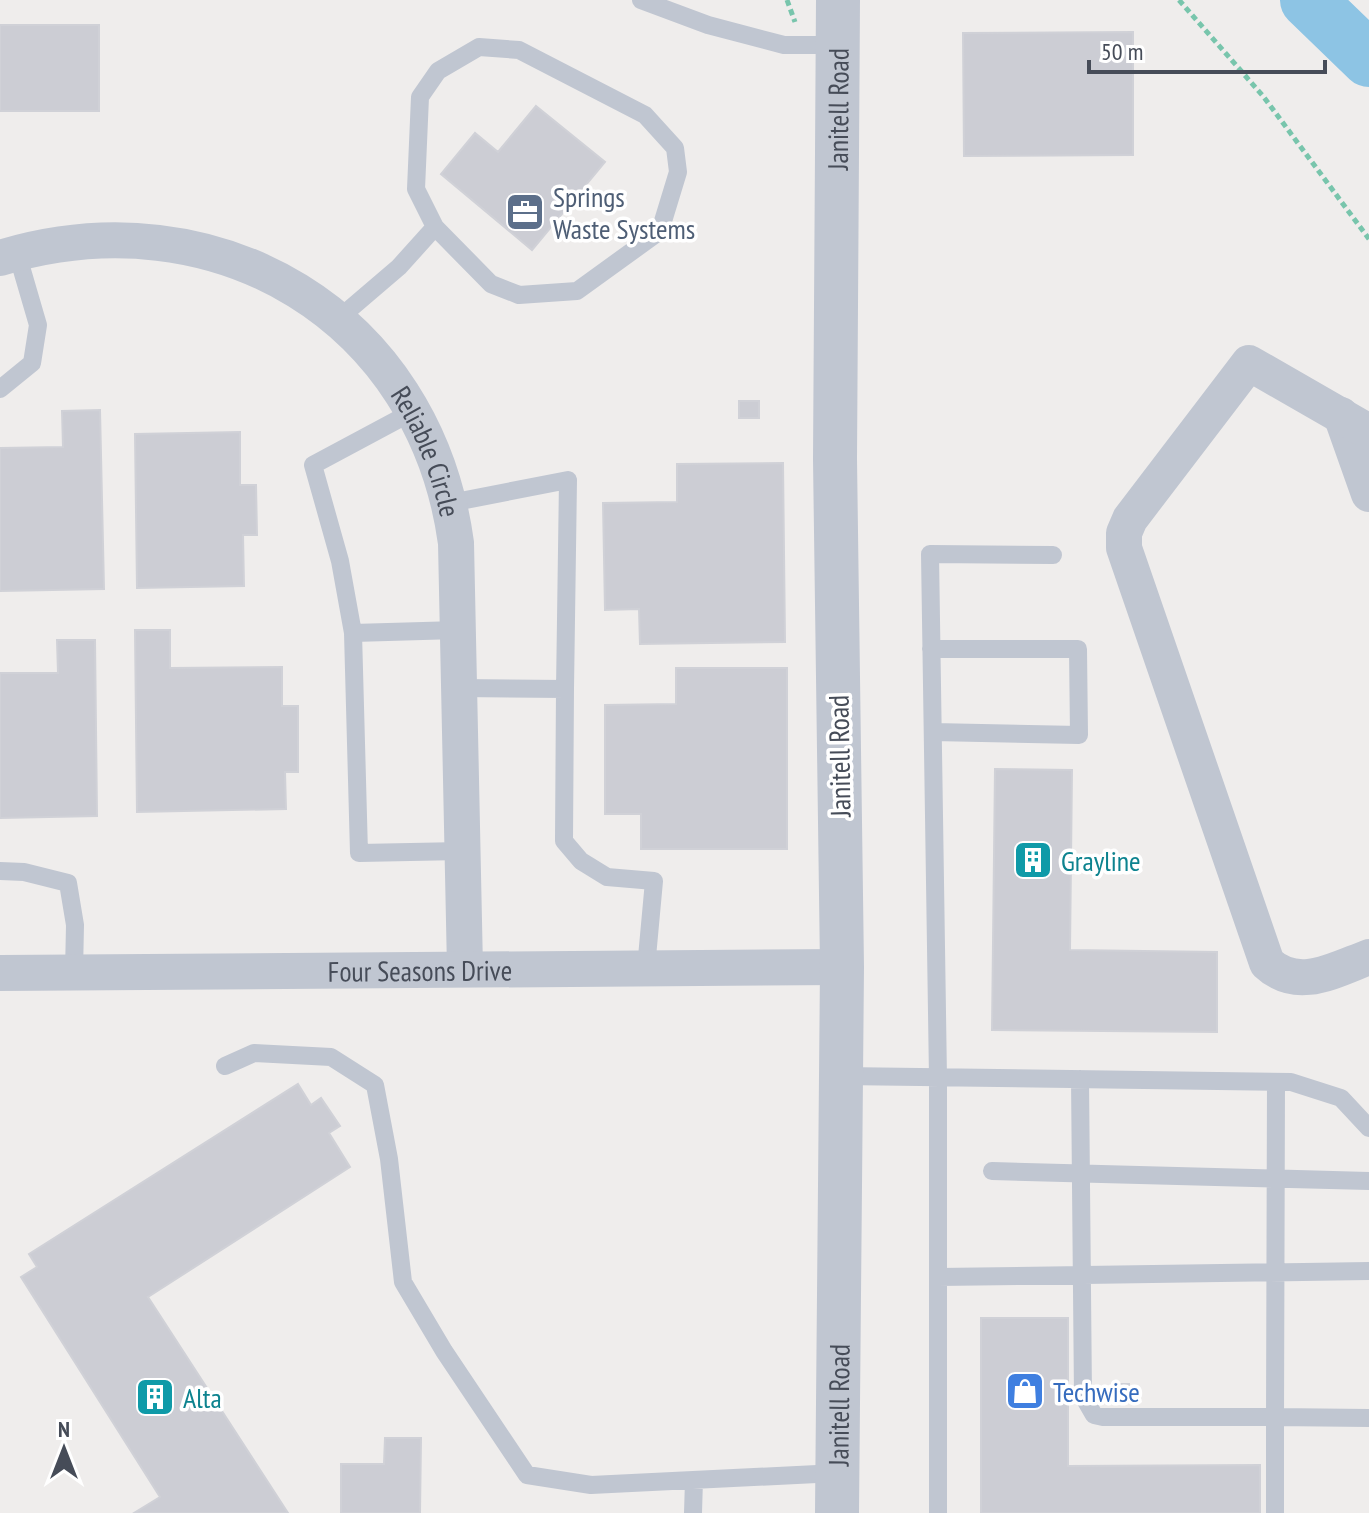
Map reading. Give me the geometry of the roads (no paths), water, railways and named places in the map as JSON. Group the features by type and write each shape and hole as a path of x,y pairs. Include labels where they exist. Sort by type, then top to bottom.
{"street":[{"name":"Janitell Road","path":"837,1493 842,967 835,459 838,0"},
{"name":"Reliable Circle","path":"8,256 106,238 187,244 232,258 269,275 354,332 386,368 437,461 450,503 456,543 465,968"},
{"path":"1369,494 1355,424 1249,363 1130,519 1124,533 1124,548 1267,963 1278,973 1294,979 1314,977 1369,957"},
{"name":"Four Seasons Drive","path":"0,973 842,967"}],"lane":[{"path":"641,0 708,25 784,45 838,45"},
{"path":"479,47 519,50 645,115 675,148 678,172 660,231 577,291 519,295 491,284 435,227 416,189 420,97 438,71 479,47"},
{"path":"337,320 399,267 435,227"},
{"path":"0,389 32,363 38,325 8,256"},
{"path":"412,412 313,465 340,561 353,633 359,853 462,851"},
{"path":"450,503 568,480 564,841 581,861 607,877 654,881 646,968"},
{"path":"938,1513 938,1078 930,554 1053,555"},
{"path":"353,633 458,630"},
{"path":"931,649 1078,649 1079,735 933,732"},
{"path":"459,688 565,689"},
{"path":"0,871 24,872 68,883 75,925 74,972"},
{"path":"225,1066 254,1053 331,1057 375,1085 389,1159 403,1282 444,1351 527,1475 591,1485 694,1480 837,1493"},
{"path":"841,1076 1291,1082 1341,1098 1369,1128"},
{"path":"1080,1079 1083,1396 1094,1415 1369,1418"},
{"path":"1275,1513 1276,1082"},
{"path":"992,1171 1369,1181"},
{"path":"938,1277 1369,1271"},
{"path":"693,1513 694,1480"}],"waterway":[{"path":"1308,0 1369,59"}],"place":[{"name":"Springs Waste Systems","path":"525,212"},
{"name":"Grayline","path":"1033,860"},
{"name":"Techwise","path":"1025,1391"},
{"name":"Alta","path":"155,1397"}]}
